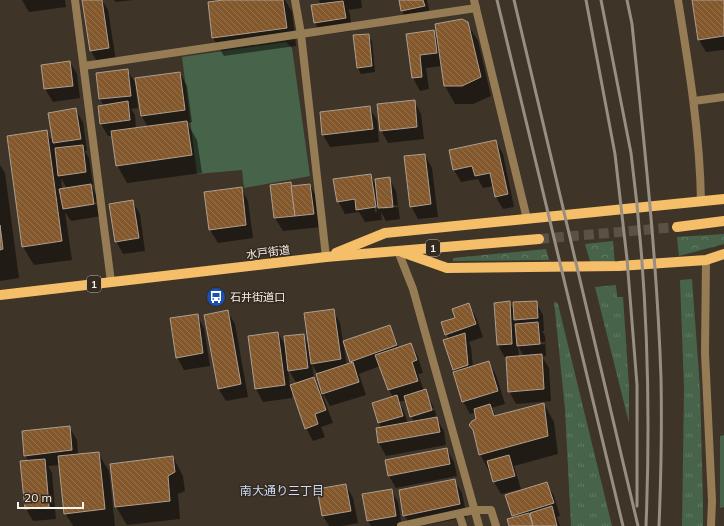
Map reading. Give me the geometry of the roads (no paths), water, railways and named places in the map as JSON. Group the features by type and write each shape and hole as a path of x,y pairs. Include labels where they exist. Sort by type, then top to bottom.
{"main road":[{"path":"326,257 385,233 724,199"},
{"path":"677,227 724,221"},
{"name":"水戸街道","path":"0,295 326,257 539,239"},
{"path":"398,251 447,268 619,266 706,260 724,254"}],"street":[{"path":"75,0 111,282"},
{"path":"295,0 301,34 326,257"},
{"path":"678,0 694,101 700,173 700,202"},
{"path":"84,66 301,34 475,4 527,219"},
{"path":"694,101 724,97"},
{"path":"398,251 413,289 479,526"},
{"path":"706,260 705,353 712,501 711,526"},
{"path":"401,526 474,510 491,510 496,526"},
{"path":"459,514 463,526"}],"tunnel":[{"path":"539,239 677,227"}],"railway":[{"path":"497,0 623,526"},
{"path":"514,0 638,526"},
{"path":"586,0 615,154 627,259 637,385 637,506"},
{"path":"601,0 631,153 641,246 648,386 646,526"},
{"path":"627,0 632,24 650,201 659,333 661,378 659,526"}],"place":[{"name":"石井街道口","path":"216,297"}],"district":[{"name":"南大通り三丁目","path":"282,490"}]}
